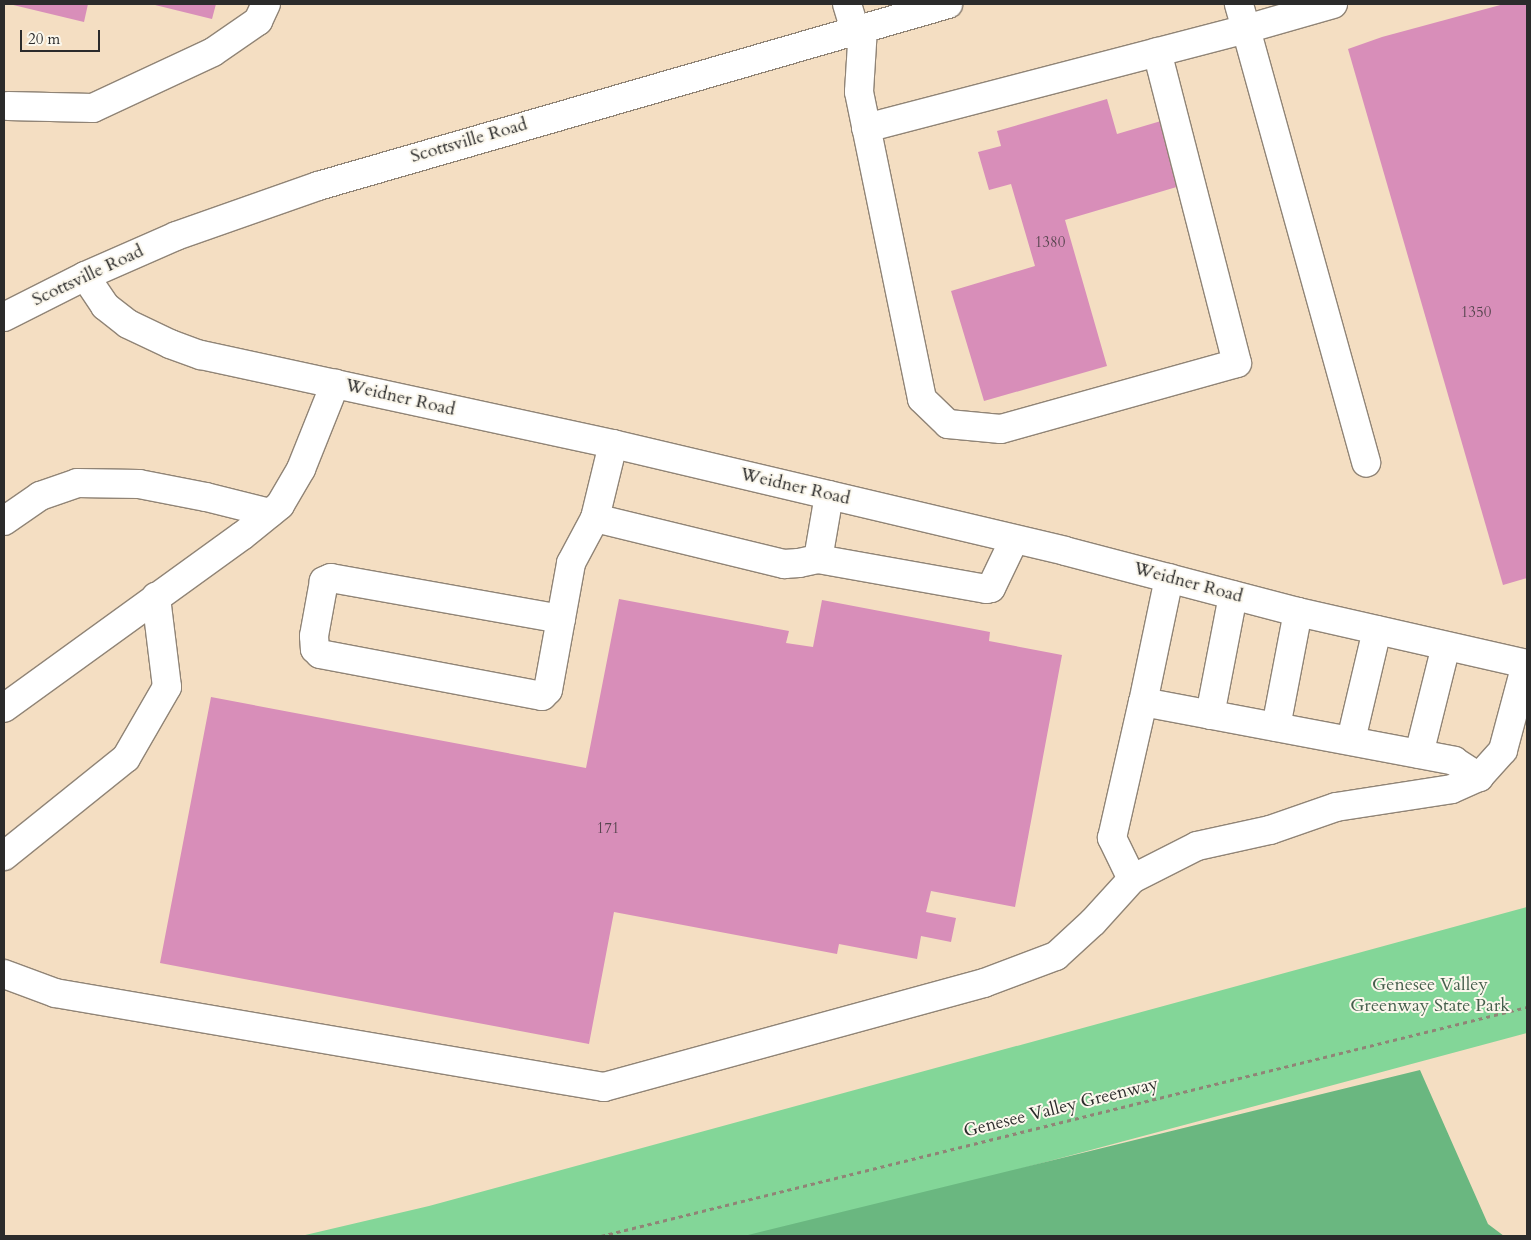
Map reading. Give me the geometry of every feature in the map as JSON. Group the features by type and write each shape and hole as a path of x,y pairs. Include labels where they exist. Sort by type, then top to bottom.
{"street":[{"path":"5,112 93,108 213,52 258,21 266,4"},
{"path":"847,4 859,29 859,92 922,399 948,424 1001,429 1237,363 1157,52"},
{"name":"Scottsville Road","path":"4,317 85,276 222,219 327,183 859,29 897,11 948,4"},
{"path":"866,128 1157,52 1242,16 1333,4"},
{"path":"1242,16 1366,463"},
{"name":"Weidner Road","path":"85,276 97,296 116,315 142,332 201,355 613,444 1169,578 1298,612 1526,664"},
{"path":"4,708 280,505 301,469 335,384"},
{"path":"561,619 331,578 324,581 314,636 315,649 320,654 542,696 548,690 561,619 571,563 595,518 613,444"},
{"path":"4,521 40,496 77,483 138,484 206,497 270,514"},
{"path":"818,559 829,495"},
{"path":"595,518 784,564 818,559 986,590 991,588 1014,540"},
{"path":"1132,879 1112,838 1169,578"},
{"path":"1210,715 1233,595"},
{"path":"4,856 126,758 167,687 156,597"},
{"path":"1276,727 1298,612"},
{"path":"1351,740 1377,630"},
{"path":"1419,754 1446,646"},
{"path":"4,974 55,993 604,1087 984,984 1056,956 1093,922 1132,879 1197,846 1270,830 1336,806 1452,789 1479,777 1503,750 1526,664"},
{"path":"1143,702 1454,760 1479,777"}],"path":[{"name":"Genesee Valley Greenway","path":"602,1236 1527,1007"}],"green space":[{"name":"Genesee Valley Greenway State Park","path":"1527,907 1527,1033 770,1236 301,1236 429,1206"},
{"path":"1420,1070 1488,1224 1504,1236 744,1236"}],"building":[{"path":"9,4 88,4 84,22"},
{"path":"151,4 216,4 212,19"},
{"path":"1504,4 1527,4 1527,578 1503,585 1348,49 1382,37"},
{"path":"1107,99 1117,134 1161,121 1180,186 1065,220 1107,366 984,401 951,291 1035,266 1011,184 989,190 978,152 1001,146 997,131"},
{"path":"619,599 789,631 786,643 813,647 822,600 990,632 989,641 1062,655 1015,907 931,891 926,912 956,918 951,942 921,936 917,959 839,944 837,954 614,912 589,1044 160,963 211,697 586,768"}]}
